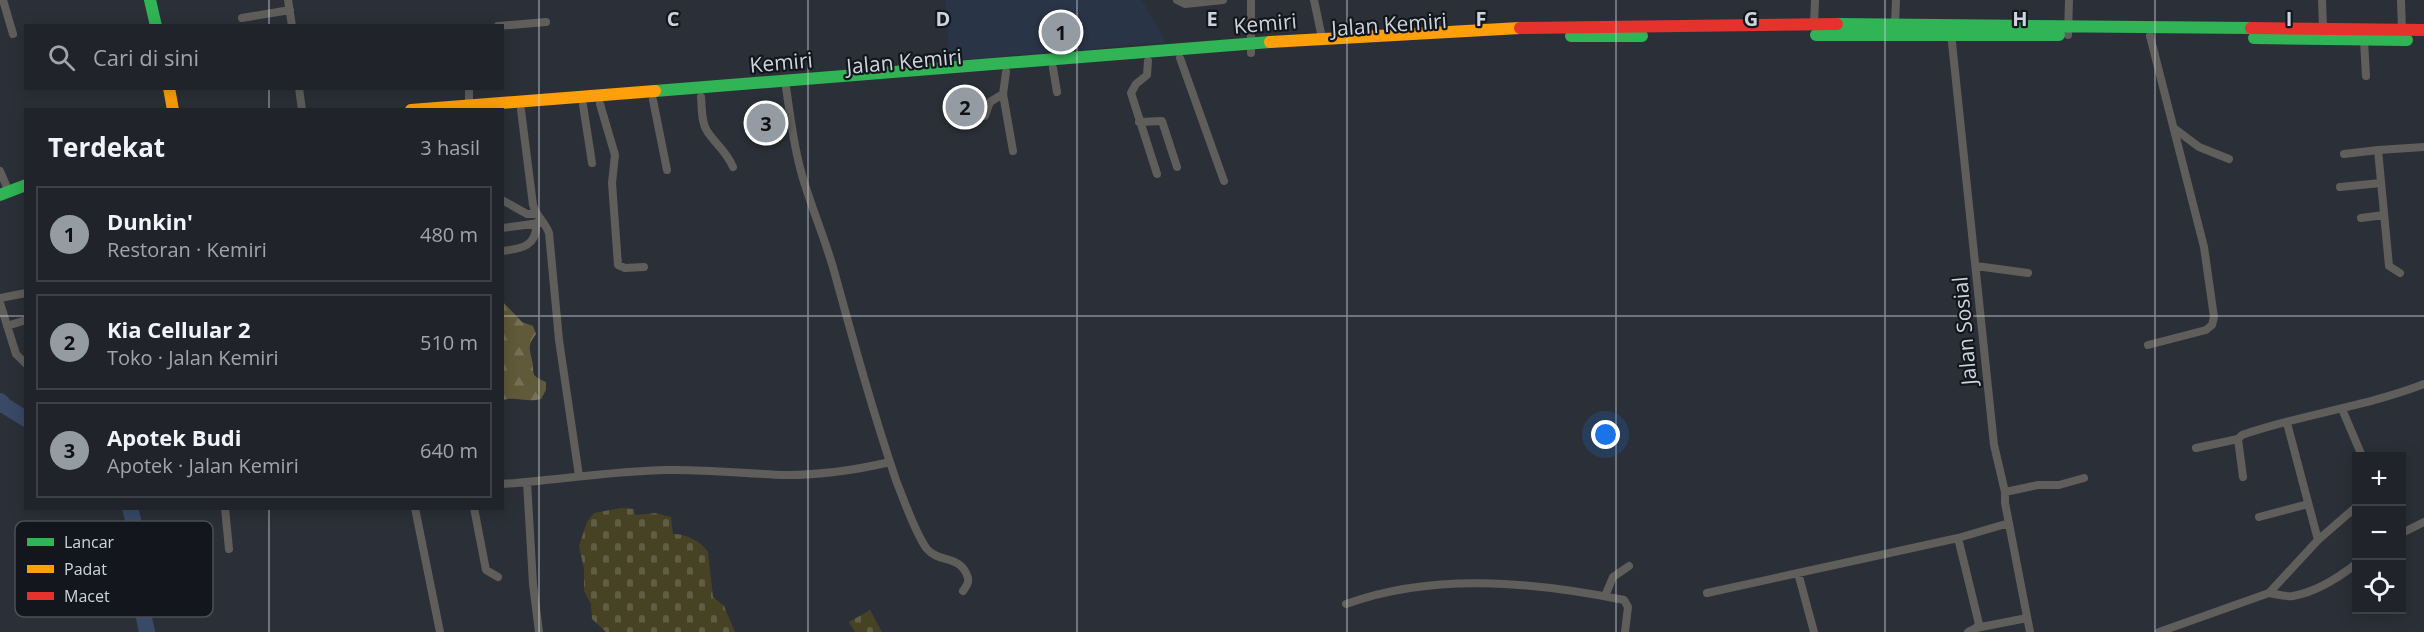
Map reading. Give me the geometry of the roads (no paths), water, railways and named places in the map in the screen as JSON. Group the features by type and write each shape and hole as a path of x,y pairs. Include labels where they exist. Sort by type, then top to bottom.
{"main road":[{"path":"150,0 156,24"},
{"name":"Kemiri","path":"605,100 1251,48 1322,38 1497,28 1895,23 1951,29 2020,23 2068,30 2323,28"},
{"path":"2323,28 2424,30"},
{"name":"Jalan Kemiri","path":"440,108 701,97 786,85 1148,61 1251,48 1528,36 1598,37 1951,29"},
{"path":"2068,30 2150,36 2364,41 2424,39"},
{"path":"169,90 173,108"},
{"name":"Jalan Kemiri","path":"504,111 583,105 605,100"},
{"path":"5,194 24,186"},
{"path":"0,205 24,196"}],"street":[{"path":"3,0 13,34"},
{"path":"288,0 292,24"},
{"path":"1177,0 1185,4 1223,0"},
{"path":"1251,0 1251,48"},
{"path":"1314,0 1322,38"},
{"path":"1814,25 1815,0"},
{"path":"1895,23 1896,0"},
{"path":"2068,30 2069,0"},
{"path":"2322,0 2323,28"},
{"path":"2401,0 2402,31"},
{"path":"242,18 290,10"},
{"path":"504,26 546,22"},
{"name":"Jalan Sosial","path":"1951,29 1994,445 2005,492 2030,632"},
{"path":"2148,345 2206,330 2212,325 2214,316 2204,247 2150,36"},
{"path":"2364,41 2366,76"},
{"path":"1180,58 1224,182"},
{"path":"1148,61 1147,75 1136,84 1131,93 1157,174"},
{"path":"1053,68 1057,92"},
{"path":"1006,72 1003,94 1013,151"},
{"path":"786,85 802,176 836,276 863,376 890,462 908,511 927,548 932,553 959,562 964,569 969,579 963,591"},
{"path":"299,90 302,108"},
{"path":"469,90 469,106"},
{"path":"985,116 990,102 1003,94"},
{"path":"701,97 707,132 727,154 734,167"},
{"path":"605,100 615,155 612,183 618,265 624,268 644,267"},
{"path":"653,100 668,170"},
{"path":"583,105 592,163"},
{"path":"521,110 533,205 539,220 549,233 554,296 579,476"},
{"path":"1139,122 1162,121 1177,166"},
{"path":"2174,129 2199,147 2229,159"},
{"path":"2344,154 2424,147"},
{"path":"2378,150 2389,266 2400,273"},
{"path":"0,171 5,194"},
{"path":"2340,187 2381,183"},
{"path":"504,201 539,220"},
{"path":"2361,218 2384,215"},
{"path":"504,228 539,220"},
{"path":"504,251 520,249 532,242 539,220"},
{"path":"1976,266 2028,273"},
{"path":"0,298 24,293"},
{"path":"0,303 16,354 24,362"},
{"path":"7,326 24,321"},
{"path":"2196,448 2238,439 2253,431 2384,398 2424,384"},
{"path":"2342,409 2359,452"},
{"path":"2287,423 2318,540"},
{"path":"2238,439 2243,477"},
{"path":"504,484 676,470 786,475 836,473 890,462"},
{"path":"2005,492 2084,478"},
{"path":"527,482 533,584 539,632"},
{"path":"2259,517 2308,504"},
{"path":"225,510 229,549"},
{"path":"415,510 438,631"},
{"path":"474,510 486,570 498,577"},
{"path":"2269,593 2318,540 2352,510"},
{"path":"2406,531 2424,522"},
{"path":"1707,593 1958,538 2009,523"},
{"path":"1958,538 1978,616 1979,624 1972,630"},
{"path":"1605,596 1613,578 1629,566"},
{"path":"2159,632 2269,593 2291,596 2314,589 2335,580 2352,567"},
{"path":"1798,573 1814,632"},
{"path":"1346,604 1379,592 1477,583 1535,586 1624,600 1627,604 1625,632"},
{"path":"1972,630 2027,618"}],"waterway":[{"path":"0,401 24,418"},
{"path":"131,510 133,521"},
{"path":"144,617 147,632"}],"place":[{"name":"Dunkin'","path":"1061,32"},
{"name":"Kia Cellular 2","path":"965,107"},
{"name":"Apotek Budi","path":"766,123"}]}
